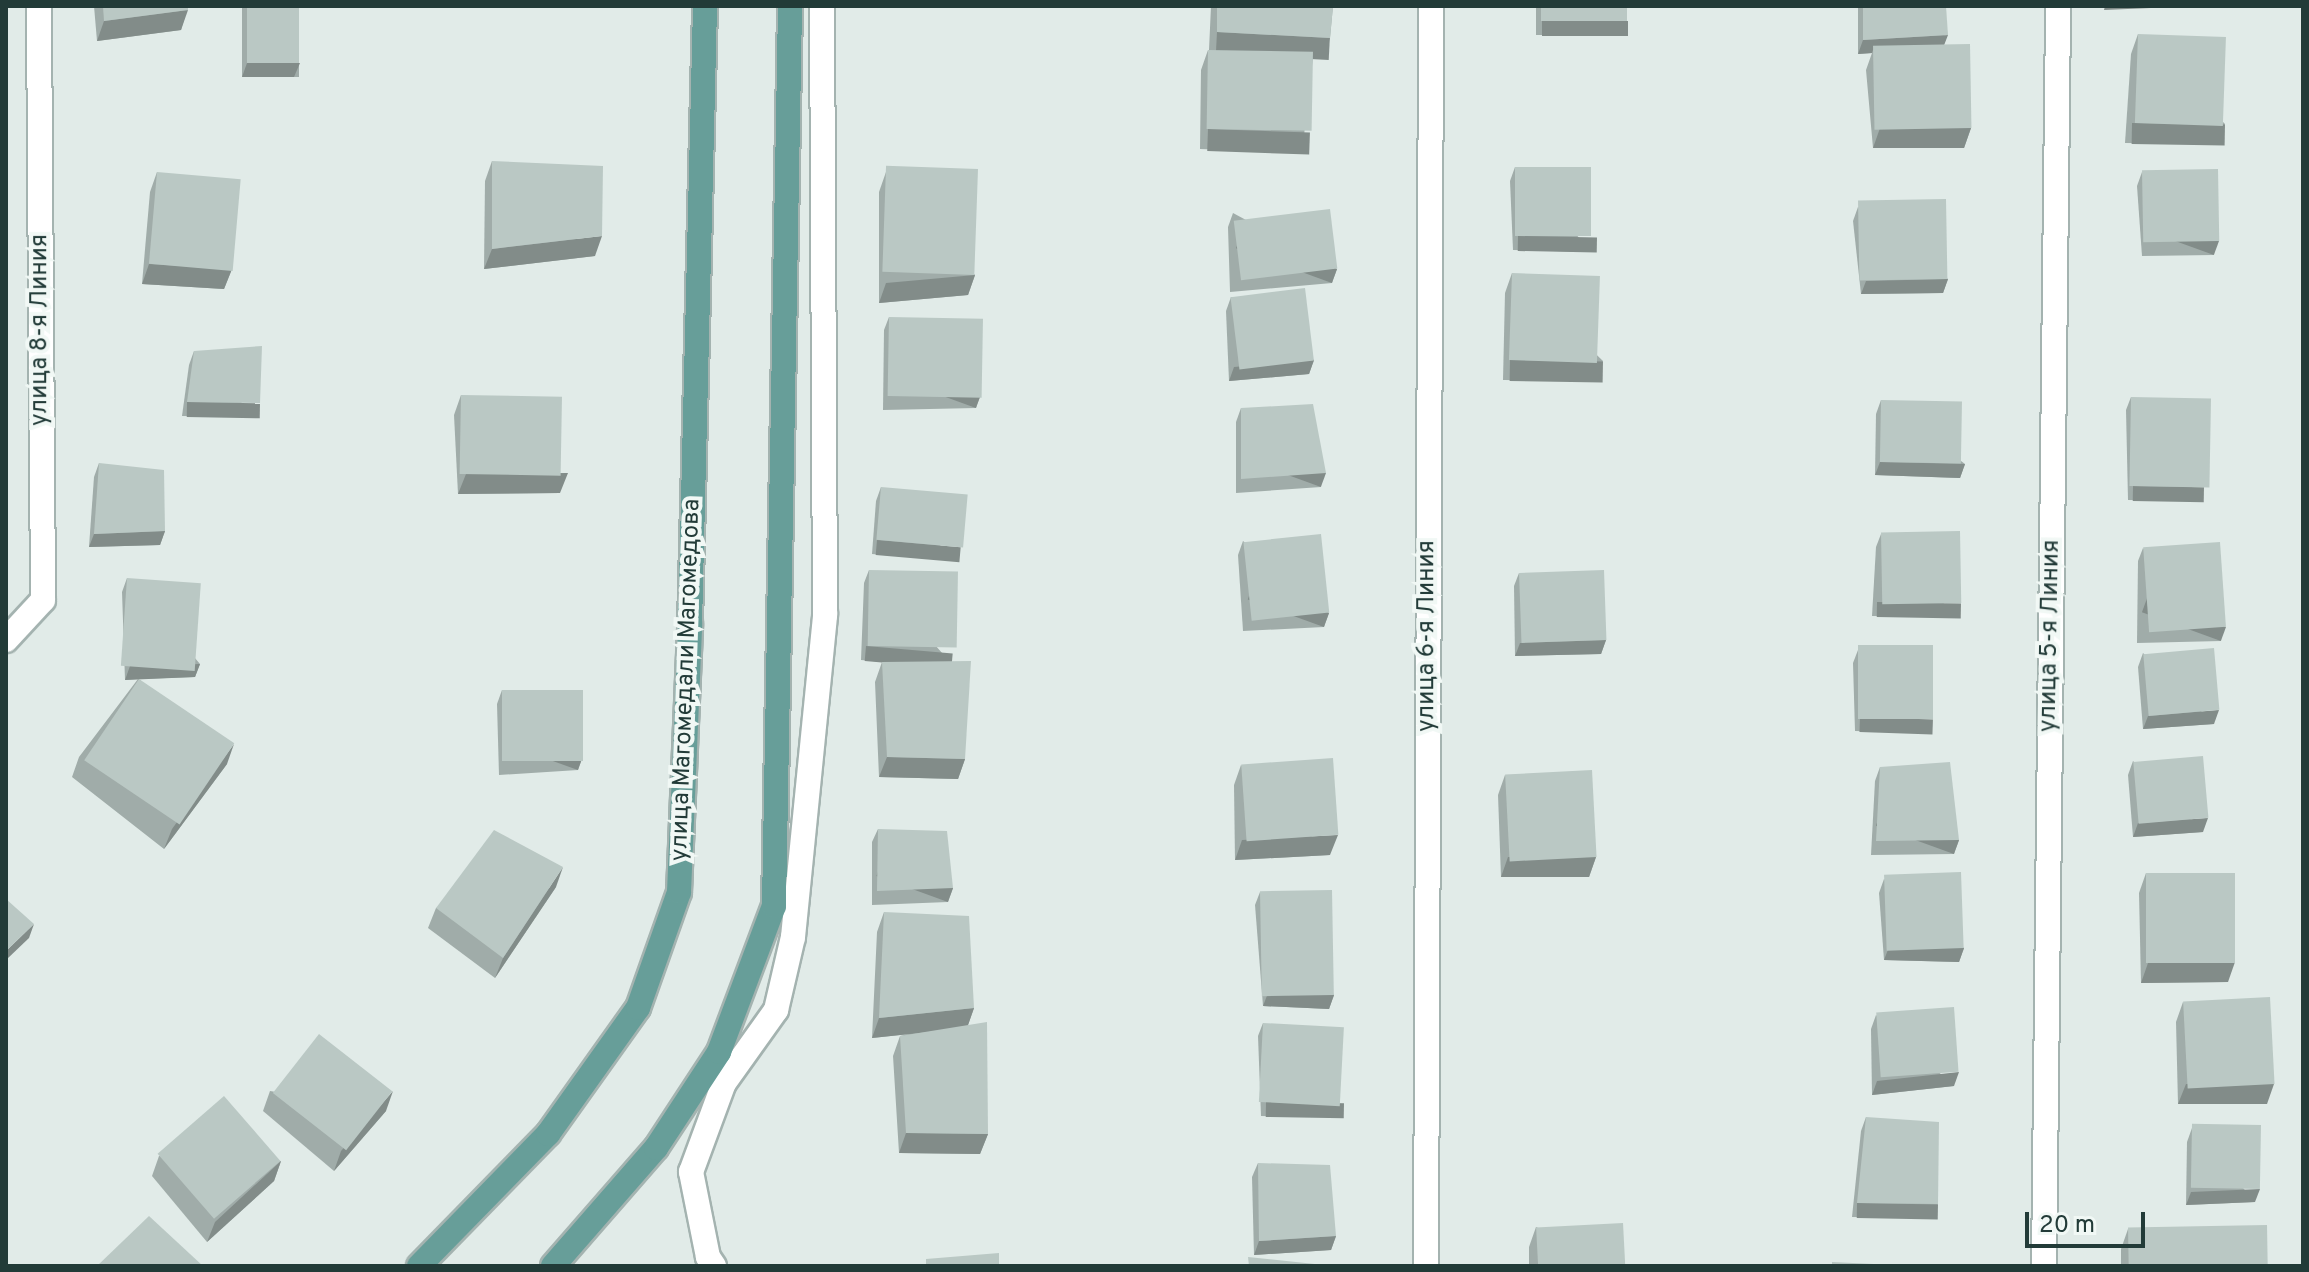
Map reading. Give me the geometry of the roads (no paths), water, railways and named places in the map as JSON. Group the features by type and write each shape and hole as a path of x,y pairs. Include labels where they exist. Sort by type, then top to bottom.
{"main road":[{"name":"улица Магомедали Магомедова","path":"419,1266 548,1134 638,1008 679,892 690,625 705,6"},
{"path":"553,1266 656,1148 719,1052 774,906 790,6"}],"street":[{"name":"улица 8-я Линия","path":"6,640 43,600 39,6"},
{"path":"714,1266 708,1257 691,1172 724,1083 776,1010 793,937 825,615 822,6"},
{"name":"улица 6-я Линия","path":"1426,1266 1431,6"},
{"name":"улица 5-я Линия","path":"2044,1266 2058,6"}]}
